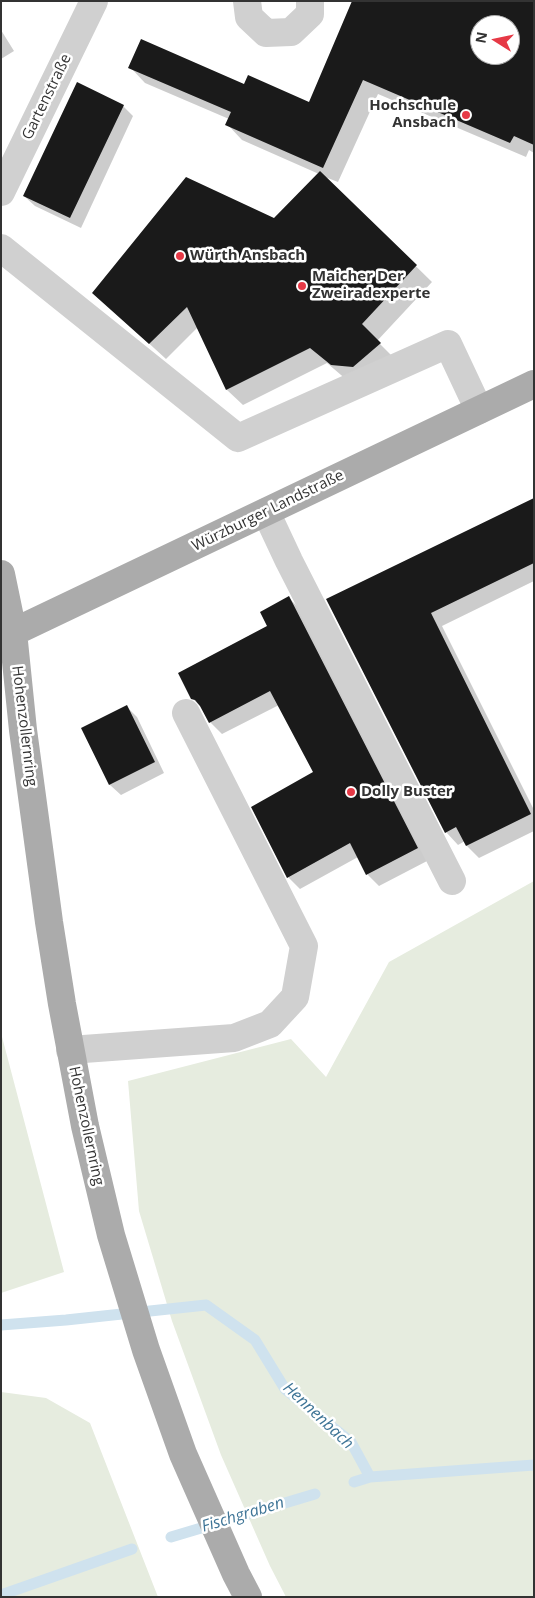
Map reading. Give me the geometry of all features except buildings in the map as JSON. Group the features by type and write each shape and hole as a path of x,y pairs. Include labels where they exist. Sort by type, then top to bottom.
{"main road":[{"name":"Würzburger Landstraße","path":"7,635 534,384"},
{"name":"Hohenzollernring","path":"1,574 7,635 23,730 49,922 70,1050 85,1126 111,1236 146,1350 183,1454 248,1597"}],"street":[{"name":"Gartenstraße","path":"1,192 94,1"},
{"path":"247,1 249,17 266,33 291,32 310,14 310,1"},
{"path":"1,248 238,438 448,344 479,410"},
{"path":"266,512 289,561 452,881"},
{"path":"70,1050 234,1038 270,1024 295,997 304,946 186,713"}],"shaded area":[{"path":"534,881 534,1597 286,1597 270,1566 221,1455 172,1321 139,1211 128,1081 291,1039 326,1077 389,962"},
{"path":"1,1033 64,1272 1,1293"},
{"path":"1,1392 46,1398 90,1423 158,1597 1,1597"}],"waterway":[{"name":"Hennenbach","path":"1,1325 206,1305 255,1340 285,1389 351,1442 370,1477 534,1465"},
{"name":"Fischgraben","path":"354,1482 370,1477"},
{"name":"Fischgraben","path":"171,1537 315,1494"},
{"name":"Fischgraben","path":"1,1595 132,1549"}],"place":[{"name":"Hochschule Ansbach","path":"466,115"},
{"name":"Würth Ansbach","path":"180,256"},
{"name":"Maicher Der Zweiradexperte","path":"302,286"},
{"name":"Dolly Buster","path":"351,792"}]}
